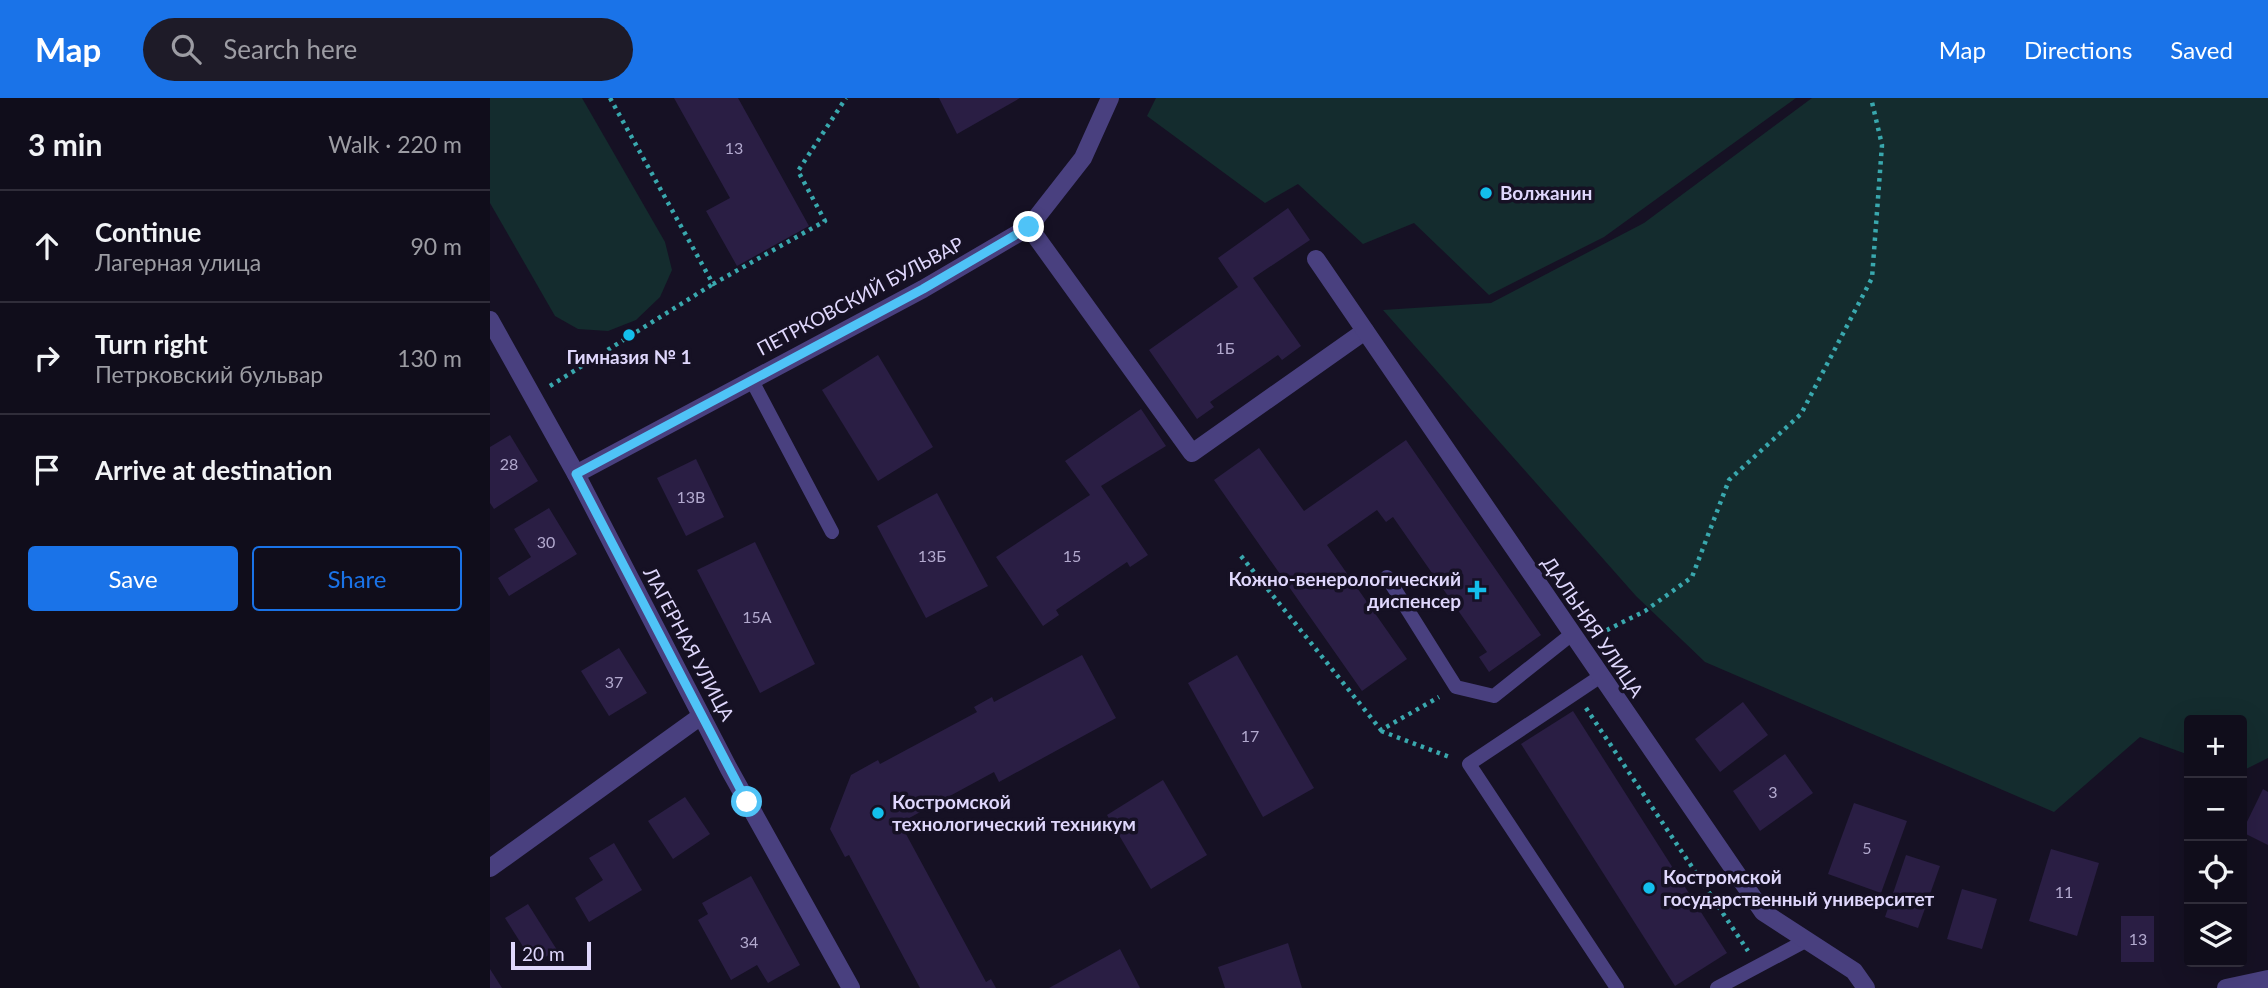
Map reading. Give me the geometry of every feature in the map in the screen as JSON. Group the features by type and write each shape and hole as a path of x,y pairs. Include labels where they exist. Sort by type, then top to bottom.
{"street":[{"name":"ПЕТРКОВСКИЙ БУЛЬВАР","path":"576,474 923,289 1029,227 1083,158 1110,98"},
{"path":"1029,227 1192,453 1365,331"},
{"name":"ДАЛЬНЯЯ УЛИЦА","path":"1315,259 1763,912 1854,971 1866,988"},
{"name":"ЛАГЕРНАЯ УЛИЦА","path":"490,320 576,474 701,716 850,988"},
{"path":"490,867 701,716"},
{"path":"2226,988 2268,979"}],"lane":[{"path":"751,379 832,532"},
{"path":"1387,576 1457,687 1494,696 1576,639"},
{"path":"1601,676 1469,764 1617,988"},
{"path":"1717,988 1807,940"}],"path":[{"path":"610,98 713,285"},
{"path":"533,396 713,285 825,221 798,171 846,98"},
{"path":"1576,639 1645,611 1692,577 1729,480 1801,414 1872,278 1882,145 1871,98"},
{"path":"1241,556 1381,730 1469,764"},
{"path":"1381,730 1457,687"},
{"path":"1575,693 1759,966"}],"green space":[{"path":"490,98 582,98 665,242 672,270 660,297 636,320 608,331 578,329 555,316 490,203"},
{"name":"Волжанин","path":"1156,98 1796,98 1604,237 1489,295 1414,223 1363,244 1298,184 1265,203 1147,116"},
{"path":"1812,98 2268,98 2268,758 2247,768 2247,715 2184,715 2184,753 2140,737 2054,812 1705,662 1636,596 1383,310 1491,303 1644,223"}],"building":[{"path":"674,98 738,98 809,226 737,266 706,211 730,198"},
{"path":"939,98 1020,98 957,134"},
{"path":"1288,208 1310,240 1253,278 1301,346 1282,360 1278,355 1210,402 1214,407 1197,419 1149,350 1238,287 1218,258"},
{"path":"878,355 933,447 878,481 822,390"},
{"path":"1141,409 1166,446 1101,486 1148,555 1130,567 1127,562 1056,610 1059,615 1043,626 996,557 1090,495 1065,461"},
{"path":"510,435 538,481 494,509 490,503 490,447"},
{"path":"1406,440 1541,635 1489,672 1479,657 1487,652 1393,517 1386,522 1377,510 1327,545 1407,659 1362,691 1214,480 1259,448 1304,511"},
{"path":"696,459 724,517 686,536 657,478"},
{"path":"937,493 988,586 926,618 877,526"},
{"path":"549,508 577,554 509,596 498,578 531,557 514,529"},
{"path":"755,542 815,664 760,693 697,570"},
{"path":"619,648 647,693 609,716 581,671"},
{"name":"Костромской технологический техникум","path":"1082,655 1116,718 999,782 994,772 900,823 986,982 991,979 996,988 920,988 849,855 845,857 830,829 851,775 878,760 880,764 977,712 974,707 992,697 994,702"},
{"path":"1237,655 1314,788 1263,817 1188,683"},
{"path":"1743,702 1768,735 1720,772 1695,739"},
{"name":"Костромской государственный университет","path":"1573,711 1727,953 1675,986 1521,744"},
{"path":"1785,754 1813,793 1760,831 1733,791"},
{"path":"1163,780 1207,855 1151,889 1107,815"},
{"path":"2263,789 2268,792 2268,845 2247,834 2247,822"},
{"path":"685,797 710,834 673,859 648,821"},
{"path":"1854,803 1907,821 1881,893 1828,874"},
{"path":"614,843 642,890 589,922 575,898 603,880 589,858"},
{"path":"2051,849 2099,863 2077,936 2029,921"},
{"path":"1906,855 1940,866 1918,928 1885,917"},
{"path":"751,876 800,965 768,983 757,965 731,980 698,920 708,914 702,903"},
{"path":"1962,889 1997,899 1982,949 1947,939"},
{"path":"528,904 557,950 534,964 505,918"},
{"path":"2121,916 2154,916 2154,962 2121,962"},
{"path":"1288,943 1302,988 1225,988 1218,967"},
{"path":"1120,949 1140,988 1049,988"},
{"path":"490,969 502,988 490,988"}],"place":[{"name":"Волжанин","path":"1486,193"},
{"name":"Гимназия № 1","path":"629,335"},
{"name":"Кожно-венерологический диспенсер","path":"1477,590"},
{"name":"Костромской технологический техникум","path":"878,813"},
{"name":"Костромской государственный университет","path":"1649,888"}],"route":[{"path":"747,802 576,474 923,289 1029,227"}]}
